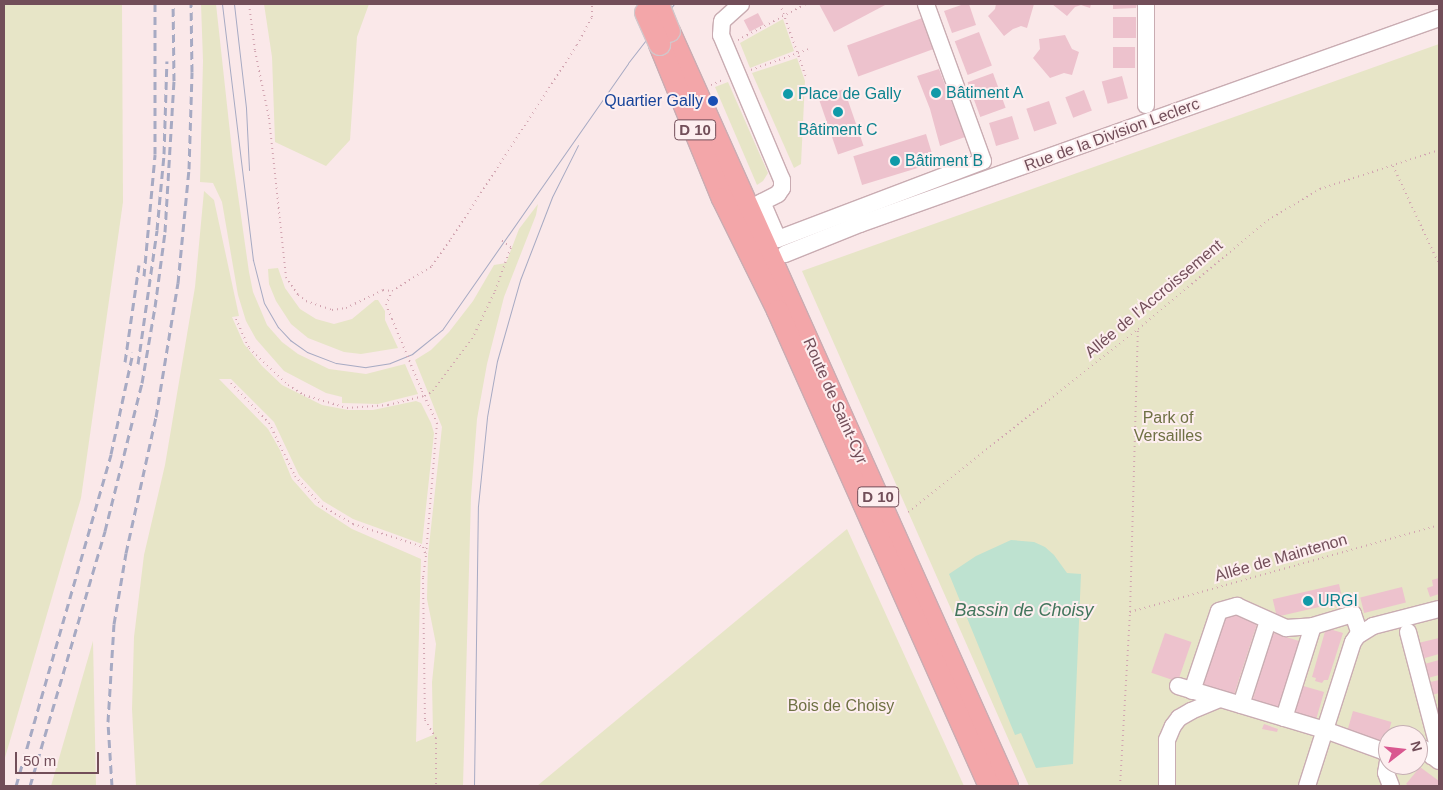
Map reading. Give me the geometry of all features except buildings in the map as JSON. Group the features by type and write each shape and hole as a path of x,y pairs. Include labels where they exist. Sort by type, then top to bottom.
{"main road":[{"name":"D 10","path":"648,7 746,210"},
{"name":"D 10","path":"664,38 683,101 746,210"},
{"name":"Route de Saint-Cyr","path":"746,210 776,310 989,786"},
{"name":"Route de Saint-Cyr","path":"746,210 1007,786"}],"street":[{"path":"741,4 722,21 720,35 782,180 782,188 778,194 746,210 778,239 983,161 926,4"},
{"path":"1146,4 1146,105"},
{"name":"Rue de la Division Leclerc","path":"785,254 860,224 1439,18"},
{"path":"1360,634 1353,614 1313,626 1286,628 1237,606 1220,611 1185,689 1325,730 1378,749"},
{"path":"1307,786 1353,642 1360,634 1373,626 1439,609"},
{"path":"1241,705 1268,621"},
{"path":"1284,718 1313,626"},
{"path":"1408,632 1438,746 1436,759"},
{"path":"1167,786 1167,740 1173,726 1179,718 1219,699"}],"path":[{"path":"249,4 255,51 269,118 286,277 298,295 306,301 332,310 346,308 383,290 392,291"},
{"path":"436,786 436,738 425,720 423,578 437,423 386,305 392,291 432,266 451,240 577,45 592,17 592,4"},
{"path":"780,4 806,77"},
{"path":"736,42 806,4"},
{"path":"749,71 809,50"},
{"path":"711,85 724,80"},
{"name":"Allée de l'Accroissement","path":"908,512 1138,329 1241,240 1290,205 1320,189 1439,150"},
{"path":"1392,166 1439,264"},
{"path":"236,319 249,348 288,385 304,394 325,402 354,408 388,405 425,396 433,391 472,338 495,291 511,247 500,239"},
{"path":"1120,786 1130,612 1138,329"},
{"path":"231,383 269,423 295,476 322,506 353,524 423,548 426,556"},
{"name":"Allée de Maintenon","path":"1130,612 1439,525"}],"green space":[{"path":"4,4 122,4 123,202 81,498 4,761"},
{"path":"201,4 216,4 233,160 249,272 253,292 267,325 282,342 298,354 329,369 366,374 405,364 418,394 378,404 342,403 342,397 326,393 284,371 256,339 246,321 238,295 222,202 213,183 200,182 203,61"},
{"path":"264,4 369,4 357,37 350,140 326,166 275,142 272,57"},
{"path":"783,19 794,51 750,68 740,43"},
{"name":"Park of Versailles","path":"1439,44 1439,786 1029,786 802,271"},
{"path":"797,58 805,81 801,164 794,168 752,73"},
{"path":"728,82 768,173 763,181 757,185 715,87"},
{"path":"204,191 214,200 239,316 232,317 244,344 262,366 282,385 322,405 348,410 373,410 416,401 421,403 431,423 434,433 422,544 353,519 323,501 299,475 274,422 231,379 219,379 268,429 280,450 292,479 315,505 352,529 421,559 416,742 433,735 432,682 436,644 427,599 428,555 442,427 415,360 431,350 449,332 473,301 494,265 506,263 519,229 538,204 536,215 504,297 487,364 477,419 471,497 463,786 136,786 132,709 134,637 144,555 165,465 195,287"},
{"path":"278,268 285,288 300,309 316,319 334,324 352,319 375,300 378,300 385,311 385,320 398,348 361,354 344,352 308,338 291,324 276,301 269,284 268,269"},
{"name":"Bois de Choisy","path":"847,529 964,786 537,786"},
{"path":"93,641 96,786 51,786"}],"water":[{"name":"Bassin de Choisy","path":"1011,540 1034,542 1045,547 1054,555 1067,573 1081,574 1073,764 1036,768 1021,733 1015,735 949,574 976,556"}],"tram line":[{"path":"222,4 253,260 264,303 278,327 290,340 307,352 336,363 366,367 390,363 412,354 442,330 628,63 674,4"},
{"path":"234,4 246,108 249,170"},
{"path":"474,786 478,506 487,417 497,361 520,280 552,197 578,145"}],"railway":[{"path":"144,276 155,154 155,4"},
{"path":"30,786 105,531 142,383 165,232 174,81 173,4"},
{"path":"112,786 108,722 114,624 126,553 156,417 178,283 189,169 192,72 191,4"},
{"path":"138,364 157,230 164,154 167,61"},
{"path":"125,362 139,265"},
{"path":"16,786 111,454 133,352"}],"place":[{"name":"Bâtiment A","path":"936,93"},
{"name":"Place de Gally","path":"788,94"},
{"name":"Quartier Gally","path":"713,101"},
{"name":"Bâtiment C","path":"838,112"},
{"name":"Bâtiment B","path":"895,161"},
{"name":"URGI","path":"1308,601"}]}
